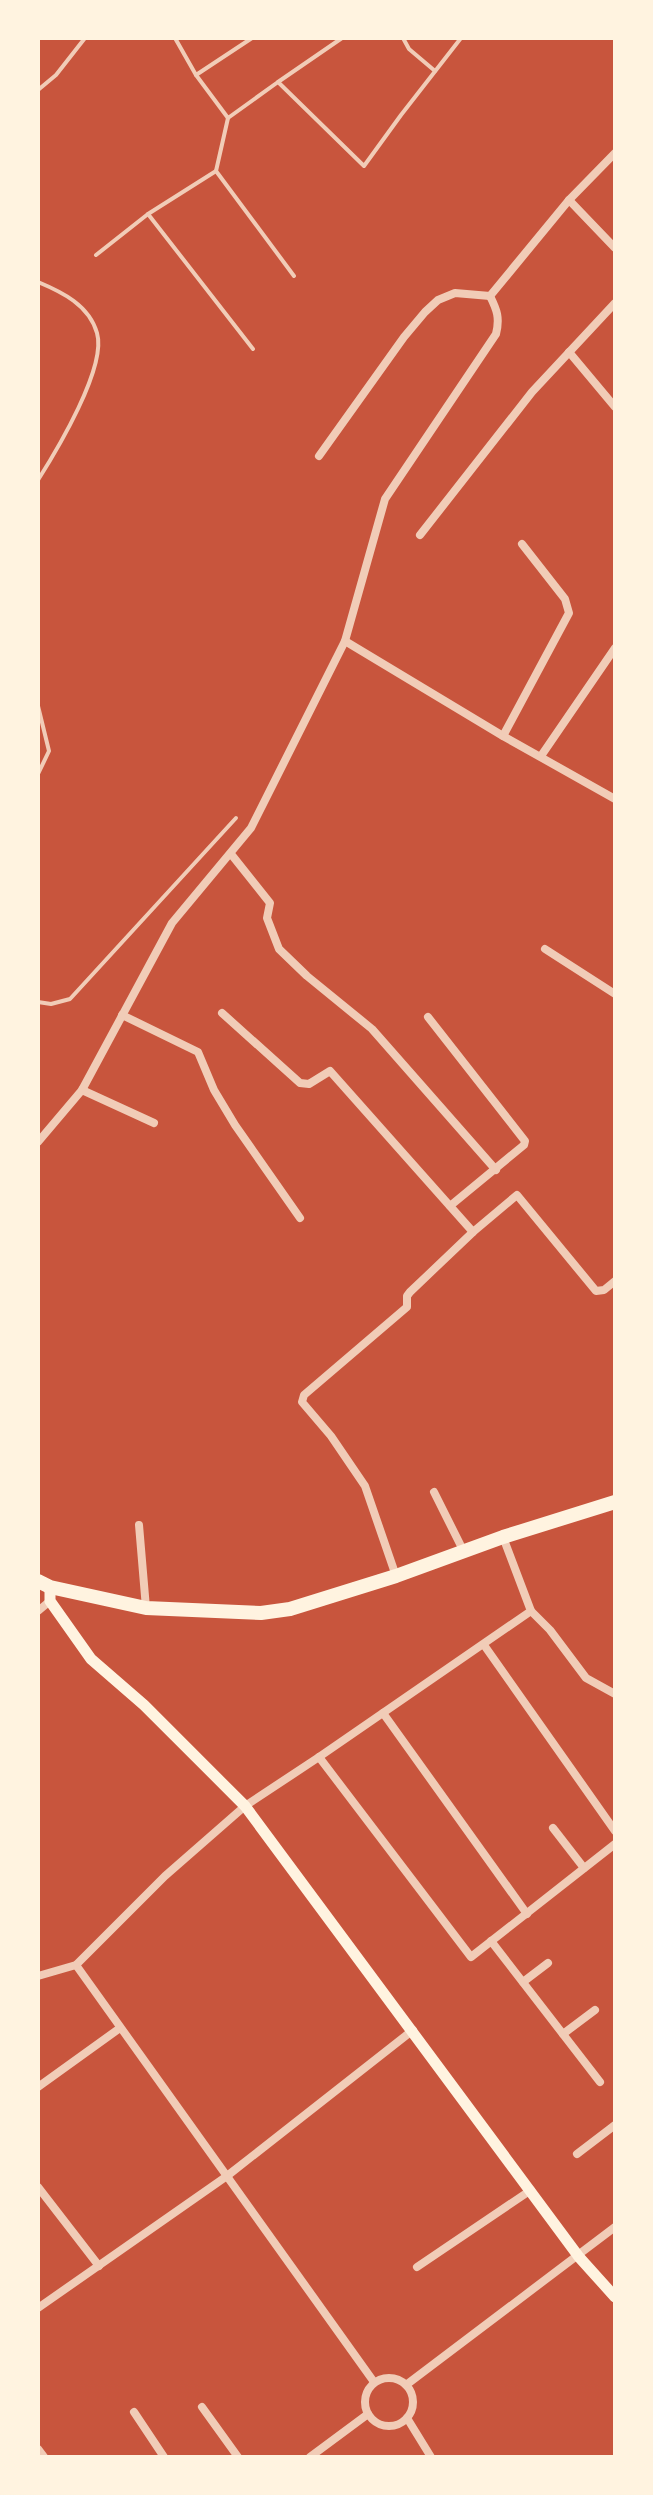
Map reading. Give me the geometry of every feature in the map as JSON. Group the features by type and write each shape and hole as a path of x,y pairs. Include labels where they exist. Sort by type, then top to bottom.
{"highway":[{"path":"46,1590 146,1608 261,1613 290,1609 615,1502"}],"main road":[{"path":"46,1590 91,1659 144,1705 245,1806 579,2257 615,2297"}],"street":[{"path":"490,296 569,200 615,153"},
{"path":"569,200 615,248"},
{"path":"319,456 425,312 438,300 455,293 490,296"},
{"path":"38,1142 82,1090 172,923 251,828 345,641 385,499 496,334 498,312 490,296"},
{"path":"420,535 532,392 615,303"},
{"path":"569,352 615,407"},
{"path":"503,736 569,613 565,599 522,544"},
{"path":"345,641 612,797 615,787"},
{"path":"541,756 615,648"},
{"path":"231,854 270,903 267,918 279,949 372,1029 496,1170"},
{"path":"545,949 615,994"},
{"path":"222,1013 300,1083 309,1084 330,1071 473,1232"},
{"path":"122,1015 198,1052 214,1090 235,1125 300,1218"},
{"path":"428,1017 525,1141 496,1170 450,1206"},
{"path":"82,1090 154,1123"},
{"path":"396,1576 365,1486 302,1399 407,1307 410,1292 517,1195 596,1291 604,1290 615,1281"},
{"path":"434,1492 464,1552"},
{"path":"139,1525 146,1608"},
{"path":"503,1537 531,1611 550,1630 586,1678 615,1694"},
{"path":"38,1611 46,1590"},
{"path":"38,1976 76,1965 165,1876 245,1806 531,1611"},
{"path":"484,1645 615,1831"},
{"path":"383,1713 527,1914"},
{"path":"319,1757 468,1956 474,1956 615,1844"},
{"path":"553,1828 584,1868"},
{"path":"491,1941 600,2082"},
{"path":"523,1982 548,1963"},
{"path":"76,1965 374,2382"},
{"path":"563,2034 595,2010"},
{"path":"38,2087 120,2028"},
{"path":"38,2308 227,2176 413,2030"},
{"path":"577,2154 615,2125"},
{"path":"38,2187 99,2266"},
{"path":"417,2267 531,2190"},
{"path":"406,2385 615,2227"},
{"path":"387,2377 406,2385 413,2404 407,2418 386,2426 373,2420 365,2407 366,2393 374,2382 387,2377"},
{"path":"202,2407 238,2457"},
{"path":"134,2412 164,2457"},
{"path":"310,2457 368,2414"},
{"path":"407,2418 431,2457"},
{"path":"38,2449 44,2457"}],"lane":[{"path":"38,90 56,75 85,38"},
{"path":"175,38 196,75 228,118"},
{"path":"196,75 252,38"},
{"path":"96,255 148,214 216,171 228,118 342,38"},
{"path":"403,38 409,49 435,71"},
{"path":"278,82 364,166 461,38"},
{"path":"216,171 294,276"},
{"path":"148,214 253,349"},
{"path":"38,282 76,302 97,331 99,345 66,436 38,480"},
{"path":"38,706 49,751 38,774"},
{"path":"38,1002 51,1004 70,999 236,818"}]}
